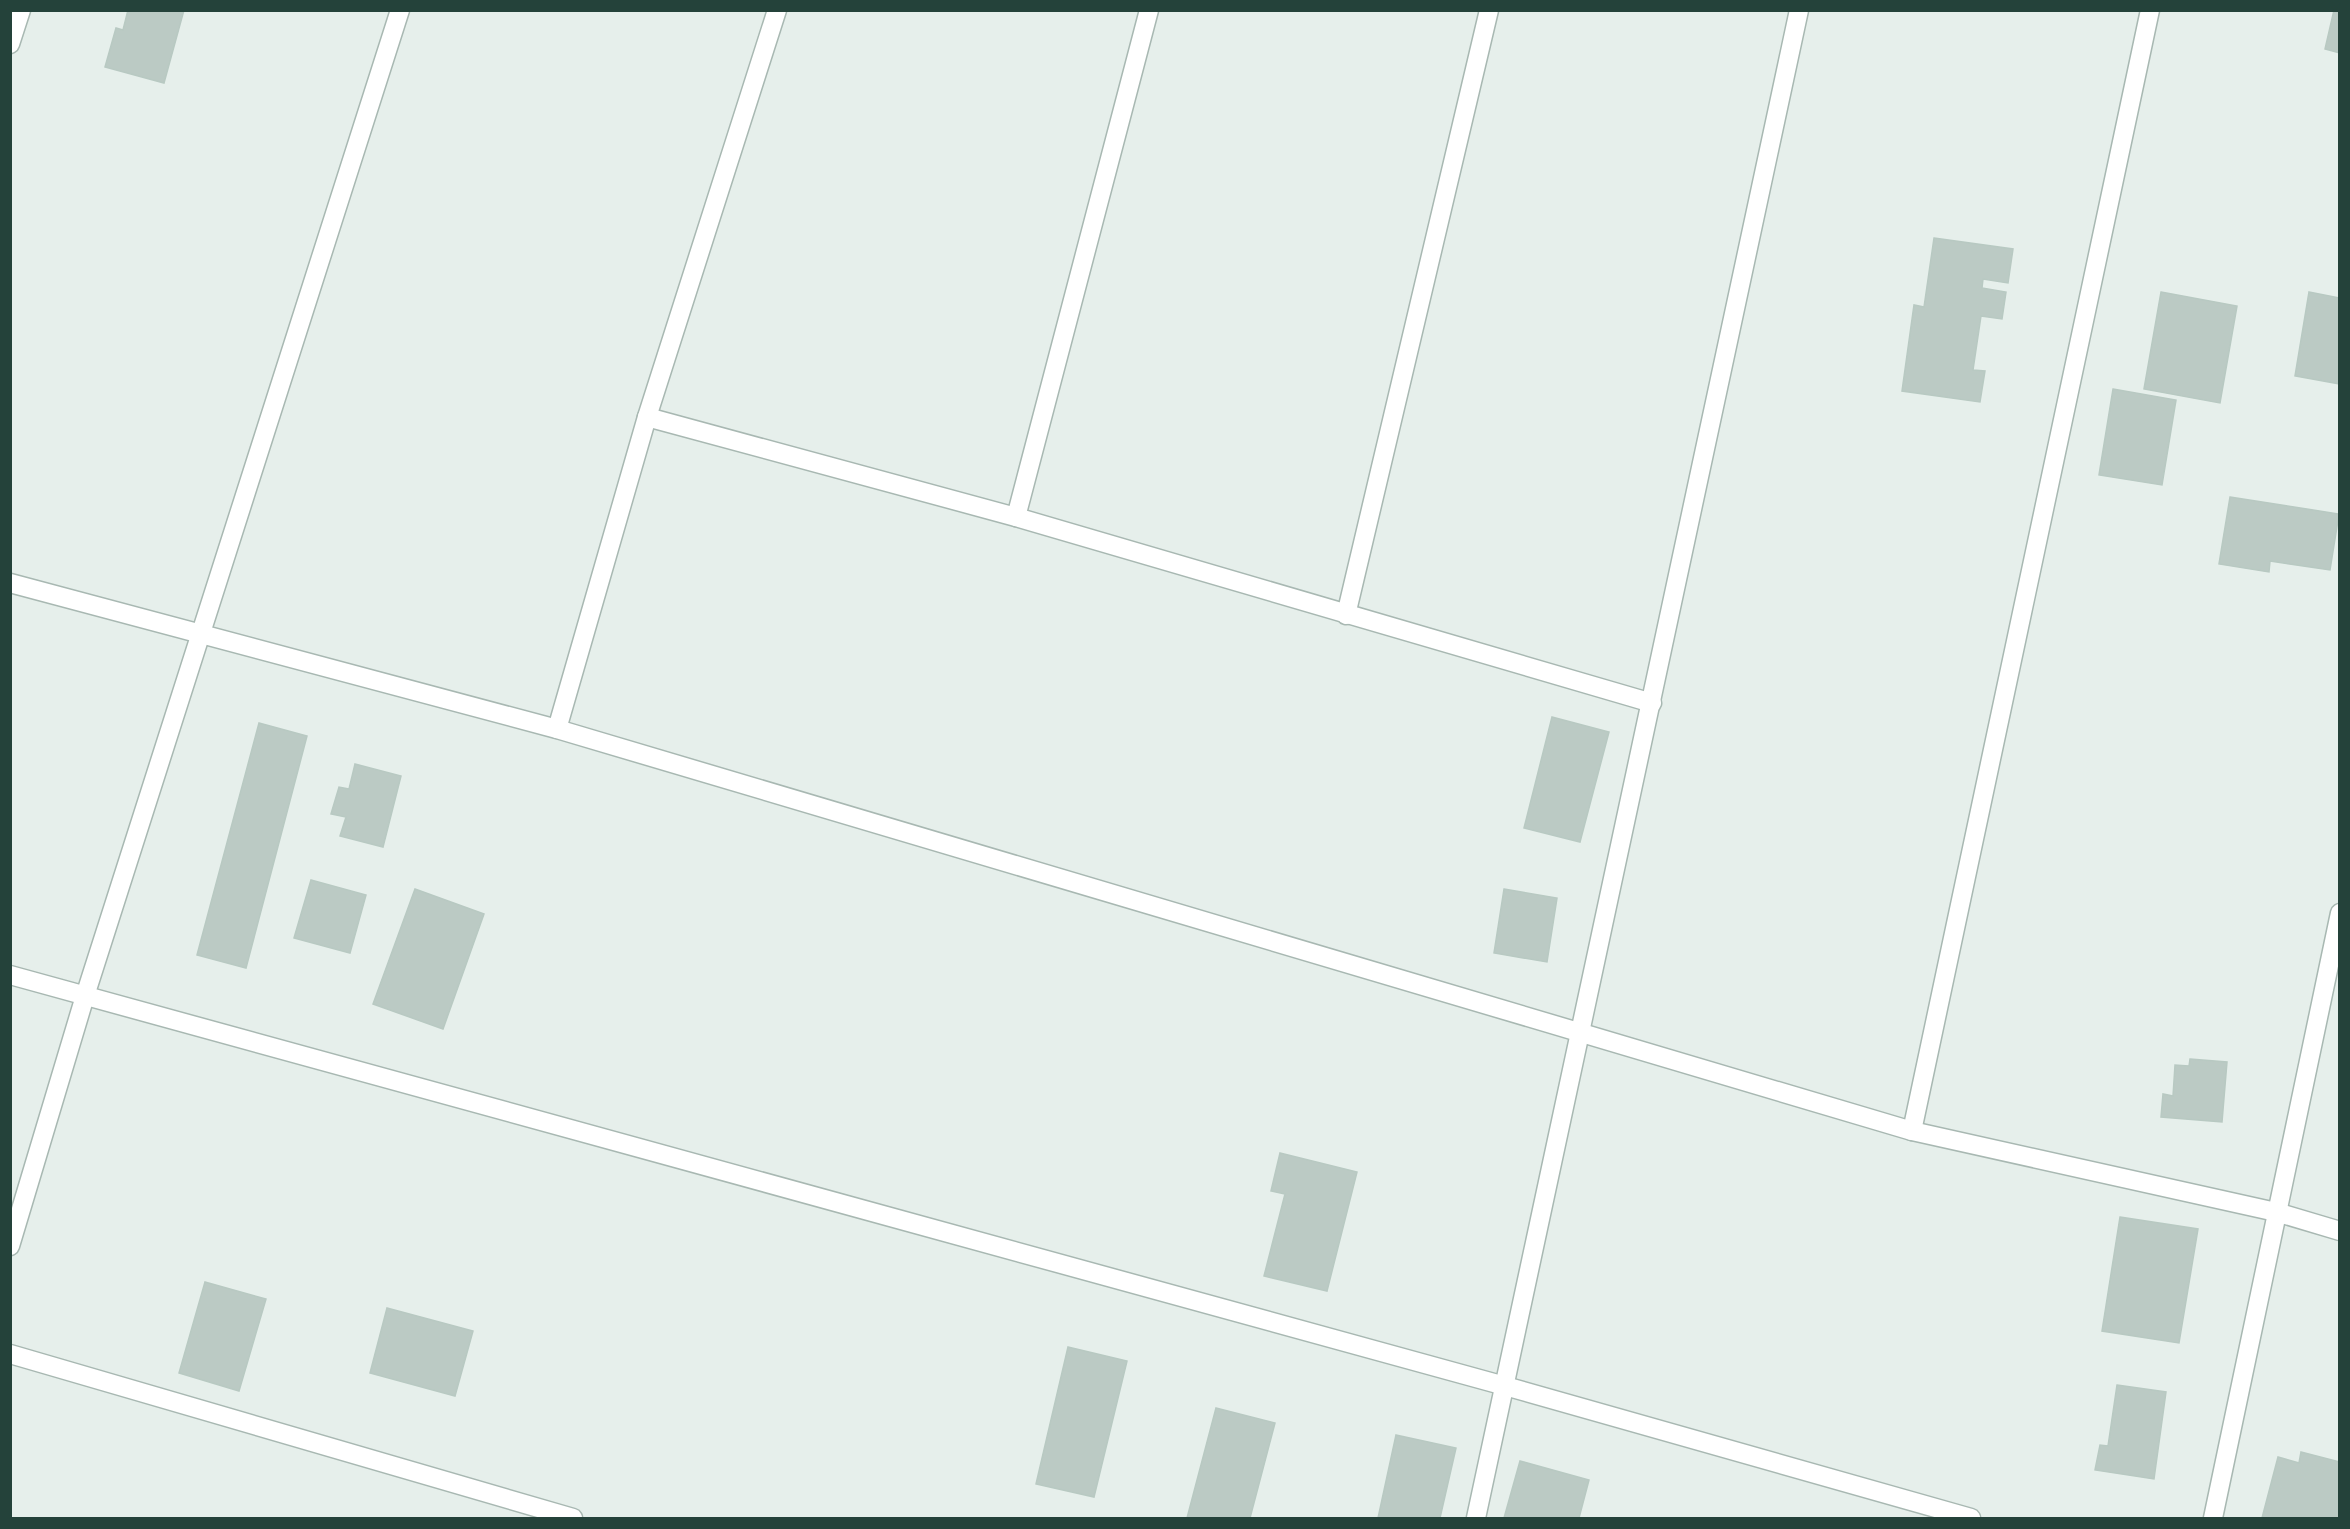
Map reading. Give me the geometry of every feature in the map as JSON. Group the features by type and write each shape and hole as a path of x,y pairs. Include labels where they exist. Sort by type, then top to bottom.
{"street":[{"path":"10,44 21,10"},
{"path":"10,1246 85,996 400,10"},
{"path":"557,729 647,417 777,10"},
{"path":"1016,517 1149,10"},
{"path":"1346,615 1489,10"},
{"path":"1476,1518 1582,1032 1799,10"},
{"path":"1912,1131 2150,10"},
{"path":"647,417 1016,517 1652,703"},
{"path":"10,582 557,729 1912,1131 2276,1212 2340,1231"},
{"path":"2213,1518 2340,912"},
{"path":"10,975 1505,1386 1971,1518"},
{"path":"10,1354 573,1518"}],"building":[{"path":"128,10 184,10 164,83 105,67 116,28 123,30"},
{"path":"2334,10 2340,10 2340,53 2325,49"},
{"path":"1934,238 2013,249 2008,283 1983,279 1982,288 2006,292 2002,319 1981,316 1973,370 1985,371 1980,402 1902,391 1914,305 1924,307"},
{"path":"2161,292 2237,306 2220,403 2144,389"},
{"path":"2309,292 2340,298 2340,384 2295,376"},
{"path":"2113,389 2176,400 2162,485 2099,475"},
{"path":"2230,497 2339,514 2330,570 2270,561 2269,572 2219,564"},
{"path":"1552,717 1609,732 1580,842 1524,828"},
{"path":"259,723 307,736 246,968 197,955"},
{"path":"355,764 401,776 383,847 340,836 346,817 331,814 339,787 349,789"},
{"path":"311,880 366,895 350,953 294,938"},
{"path":"415,889 484,914 443,1029 373,1004"},
{"path":"1504,889 1557,898 1547,962 1494,953"},
{"path":"2190,1059 2227,1062 2222,1122 2161,1117 2163,1094 2173,1096 2175,1065 2189,1066"},
{"path":"1280,1153 1357,1172 1327,1291 1264,1276 1285,1194 1271,1191"},
{"path":"2120,1217 2198,1229 2179,1343 2102,1331"},
{"path":"205,1282 266,1299 239,1391 179,1373"},
{"path":"387,1308 473,1331 455,1396 370,1373"},
{"path":"1068,1347 1127,1361 1094,1497 1036,1484"},
{"path":"2117,1385 2166,1392 2154,1479 2095,1470 2100,1445 2108,1446"},
{"path":"1216,1408 1275,1423 1250,1518 1187,1518"},
{"path":"1396,1435 1456,1448 1440,1518 1378,1518"},
{"path":"2301,1452 2340,1462 2340,1518 2262,1518 2278,1457 2299,1463"},
{"path":"1520,1461 1589,1480 1579,1518 1504,1518"}]}
